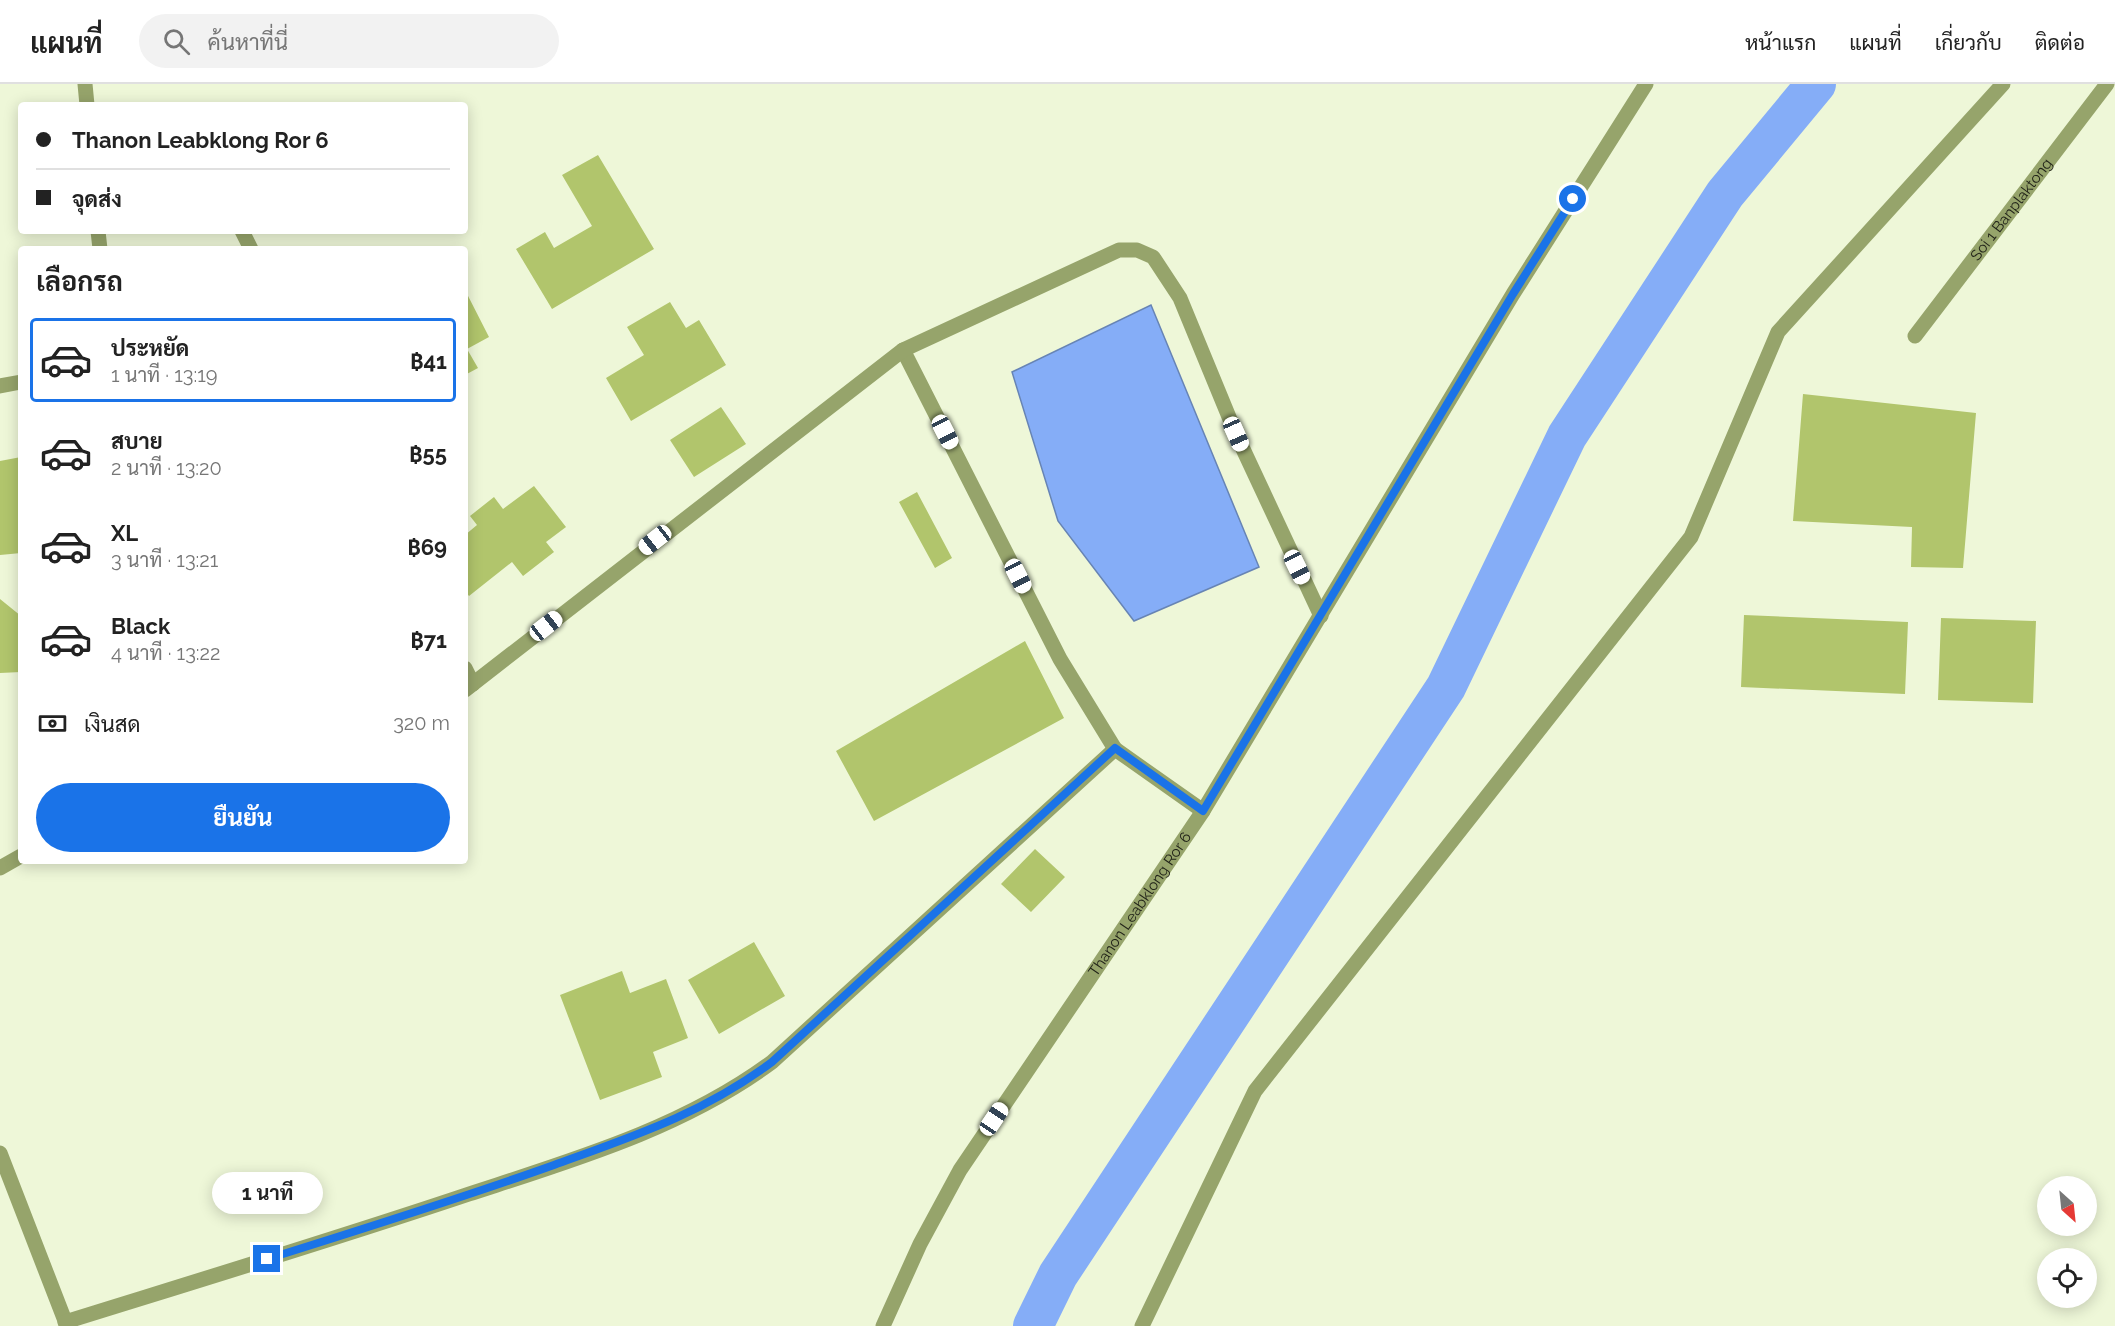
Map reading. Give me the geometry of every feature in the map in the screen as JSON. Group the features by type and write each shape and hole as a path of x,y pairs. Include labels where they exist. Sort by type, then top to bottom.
{"street":[{"path":"85,84 87,102"},
{"name":"Thanon Leabklong Ror 6","path":"883,1326 920,1244 960,1170 1203,811 1513,294 1646,84"},
{"path":"1142,1326 1256,1091 1690,537 1778,332 2003,84"},
{"name":"Soi 1 Banplaktong","path":"1915,336 2107,84"},
{"path":"469,687 674,525 903,350 1119,250 1137,250 1153,257 1180,298 1236,434 1321,616"},
{"path":"903,350 1060,659 1115,748 1203,811"},
{"path":"0,386 18,383"},
{"path":"0,1153 66,1324 357,1232 674,1121 708,1104 772,1062 1115,748"},
{"path":"0,868 18,858"}],"water":[{"path":"1151,305 1259,567 1134,621 1058,521 1012,372"}],"building":[{"path":"598,155 654,249 552,309 516,249 545,232 554,248 592,226 562,175"},
{"path":"468,296 489,337 468,348"},
{"path":"670,302 686,328 699,320 726,365 631,421 606,378 644,355 627,327"},
{"path":"468,351 478,368 468,373"},
{"path":"1803,394 1976,413 1963,568 1911,567 1912,527 1793,521"},
{"path":"721,407 746,444 694,477 670,440"},
{"path":"18,458 18,553 0,555 0,461"},
{"path":"534,486 566,527 546,542 554,552 523,576 512,562 469,596 468,532 477,525 470,516 494,497 503,509"},
{"path":"917,492 952,558 935,568 899,502"},
{"path":"0,599 18,614 18,672 0,673"},
{"path":"1744,615 1908,622 1905,694 1741,687"},
{"path":"1941,618 2036,621 2033,703 1938,700"},
{"path":"1025,641 1064,718 874,821 836,751"},
{"path":"1035,849 1065,877 1031,912 1001,884"},
{"path":"754,942 785,996 719,1034 688,980"},
{"path":"622,971 630,993 666,979 688,1038 653,1052 662,1077 600,1100 560,995"}],"waterway":[{"path":"1033,1326 1058,1275 1446,687 1567,436 1725,194 1816,84"}],"route":[{"path":"267,1259 357,1232 633,1137 674,1121 725,1095 772,1062 1115,748 1203,811 1513,294 1573,199"}]}
